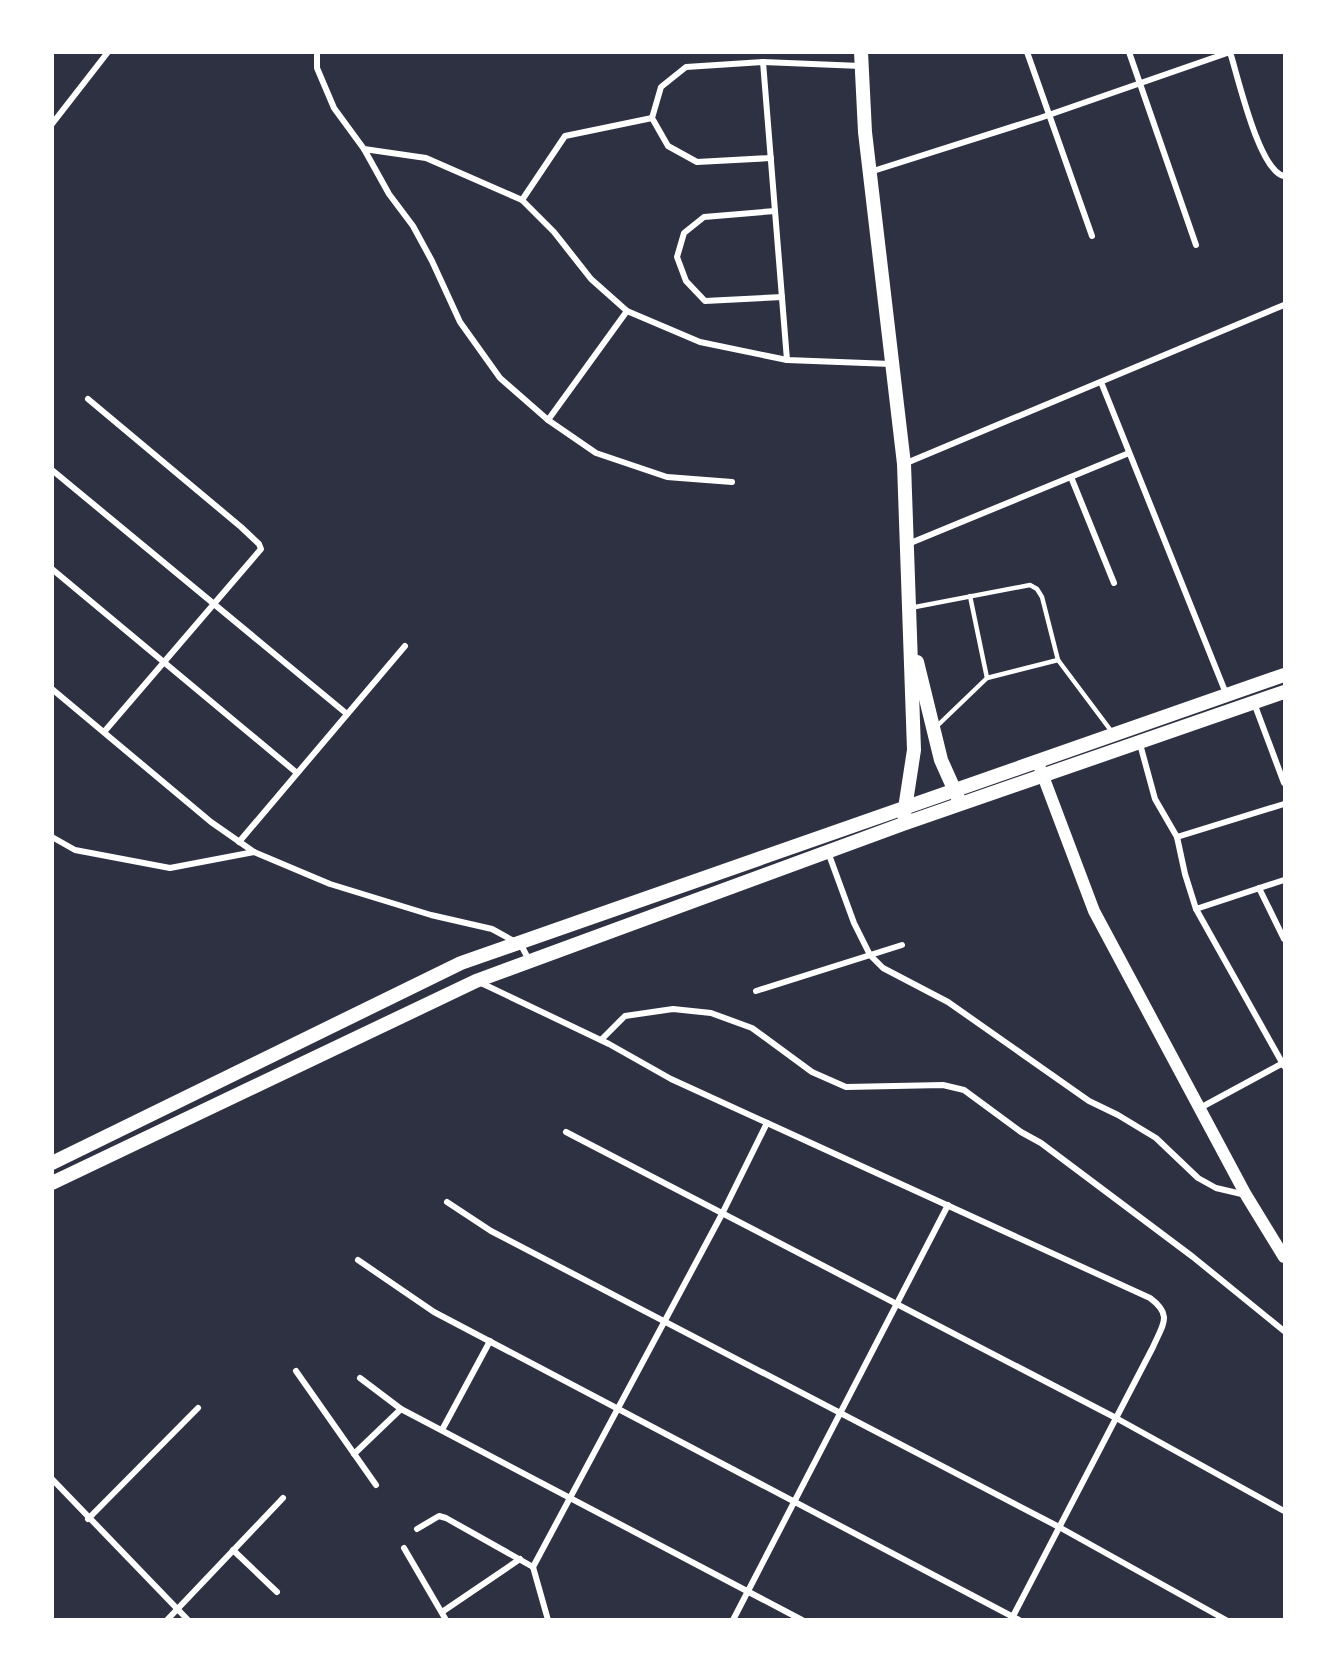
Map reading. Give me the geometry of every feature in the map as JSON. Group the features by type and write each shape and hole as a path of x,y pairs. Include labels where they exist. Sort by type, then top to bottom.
{"main road":[{"path":"861,59 870,172 904,464 914,750 903,824"},
{"path":"908,625 932,731 941,760 961,804"},
{"path":"52,1163 461,963 521,945 1284,675"},
{"path":"52,1183 476,981 903,824 1140,744 1284,692"},
{"path":"1038,761 1094,911 1246,1195 1284,1257"}],"street":[{"path":"52,124 108,52"},
{"path":"317,52 317,68 334,108 364,148 374,170 413,226 460,322 500,378 548,420 596,453 667,477 732,482"},
{"path":"1027,52 1092,236"},
{"path":"1129,52 1196,245"},
{"path":"870,172 1048,115 1230,52 1259,146 1271,168 1284,176"},
{"path":"771,158 697,162 668,146 652,118 662,87 686,67 861,59"},
{"path":"763,62 787,360"},
{"path":"522,200 565,135 652,118"},
{"path":"364,148 426,158 522,200 554,232 591,279 627,311 700,342 787,360 892,364"},
{"path":"775,211 704,217 684,233 677,257 686,281 705,301 782,297"},
{"path":"904,464 1284,305"},
{"path":"548,420 627,311"},
{"path":"1101,382 1227,696"},
{"path":"88,399 259,544 259,553 163,661 104,732"},
{"path":"906,545 1129,453"},
{"path":"52,470 347,714"},
{"path":"1071,477 1114,583"},
{"path":"52,569 297,773"},
{"path":"239,842 405,646"},
{"path":"52,689 211,822 254,852 330,884 431,915 492,929 521,945 530,962"},
{"path":"1254,703 1284,783"},
{"path":"1140,744 1155,799 1177,837 1196,909 1284,1064 1200,1108"},
{"path":"1177,837 1284,804"},
{"path":"52,837 75,850 170,868 254,852"},
{"path":"828,852 870,955 883,968 948,1002 1089,1101 1156,1138 1198,1178 1216,1188 1246,1195"},
{"path":"1196,909 1284,880"},
{"path":"1259,888 1284,939"},
{"path":"756,991 902,945"},
{"path":"358,1260 434,1312 1014,1619 1165,1318 1162,1307 1150,1298 671,1079 601,1040 476,981"},
{"path":"601,1040 625,1016 673,1009 711,1013 752,1028 812,1072 846,1087 943,1085 964,1090 1021,1132 1041,1143 1193,1257 1284,1331"},
{"path":"548,1620 533,1566 572,1499 722,1214 767,1122"},
{"path":"566,1132 1116,1418 1284,1511"},
{"path":"447,1202 491,1231 1059,1527 1227,1620"},
{"path":"733,1620 948,1205"},
{"path":"442,1430 490,1341"},
{"path":"296,1371 376,1485"},
{"path":"360,1378 401,1409 802,1620"},
{"path":"88,1519 198,1408"},
{"path":"354,1454 401,1409"},
{"path":"52,1479 88,1519 188,1620"},
{"path":"167,1620 283,1498"},
{"path":"417,1529 439,1516 446,1518 533,1566"},
{"path":"404,1548 446,1620"},
{"path":"233,1550 276,1592"},
{"path":"442,1612 520,1559"}],"lane":[{"path":"908,609 1030,585 1037,589 1042,597 1058,660 1113,734"},
{"path":"970,596 987,678"},
{"path":"932,731 987,678 1058,660"}]}
